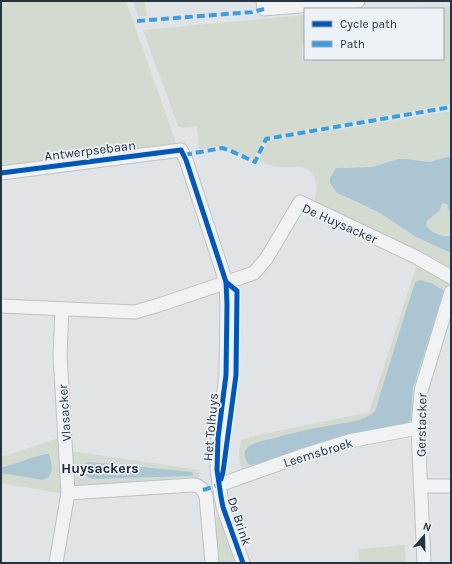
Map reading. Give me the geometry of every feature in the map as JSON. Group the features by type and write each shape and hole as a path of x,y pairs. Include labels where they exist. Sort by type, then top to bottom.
{"street":[{"path":"263,1 264,9 358,1"},
{"name":"Antwerpsebaan","path":"1,173 181,150"},
{"name":"Het Tolhuys","path":"181,150 186,160 226,282 226,375 218,438 217,470 219,485"},
{"name":"De Huysacker","path":"1,306 135,312 254,273 266,259 300,202 416,257 451,277"},
{"name":"Gerstacker","path":"424,563 418,428 420,391 451,292"},
{"name":"Vlasacker","path":"56,563 68,493 60,355 62,309"},
{"name":"Leemsbroek","path":"219,485 349,441 418,428"},
{"name":"De Brink","path":"68,493 193,485 198,486 203,490 206,496 212,563"},
{"name":"De Brink","path":"219,485 223,507 243,563"},
{"path":"421,486 451,486"}],"shaded area":[{"path":"1,1 126,1 177,146 1,167"},
{"path":"133,1 145,1 147,16 138,17"},
{"path":"451,7 451,104 265,138 254,159 225,146 199,149 197,126 183,128 178,126 143,30 304,15 304,43 302,46 302,61 444,60 444,8 412,8"},
{"path":"451,111 451,157 430,162 398,159 372,167 344,167 344,197 380,213 416,237 451,253 451,268 314,202 316,182 311,172 307,169 302,167 269,165 259,161 268,141"},
{"path":"444,202 447,204 451,217 451,236 436,234 426,225 427,221 440,210 442,203"},
{"path":"419,265 448,281 449,286 416,423 243,471 241,470 239,452 241,440 249,437 369,412 416,267","holes":["420,280 438,287 443,294 414,384 412,414 286,454 265,463 250,465 330,425 359,420 370,416 375,411"]},
{"path":"61,437 64,494 1,483 1,473 42,480 48,478 51,470 50,462 46,454 1,468 1,457"},
{"path":"71,451 200,470 198,481 81,490 73,483","holes":["183,472 192,472 192,476 92,479"]},
{"path":"217,517 222,519 238,563 217,563 214,519"},
{"path":"405,545 406,563 359,563 358,549"}],"water":[{"path":"451,157 451,217 447,204 442,203 440,210 427,221 426,225 437,234 451,236 451,253 416,237 380,213 337,193 330,183 330,178 336,168 372,167 398,159 430,162"},
{"path":"420,280 431,283 443,290 443,294 413,388 411,420 396,426 335,440 265,462 250,465 244,455 246,449 253,444 301,431 355,421 371,415 375,411 415,282"},
{"path":"49,454 52,470 49,476 42,480 1,473 1,468"},
{"path":"90,462 192,472 193,475 92,479 85,475 82,470 82,467 86,463"}],"marked path":[{"path":"137,21 252,12 264,9"},
{"path":"184,155 222,148 255,162 266,139 451,107"},
{"path":"203,490 219,485"}],"cycle path":[{"path":"1,173 181,150 186,160 226,282 226,375 218,438 217,470 223,507 243,563"},
{"path":"221,479 236,375 237,291 226,282"}],"district":[{"name":"Huysackers","path":"100,468"}]}
